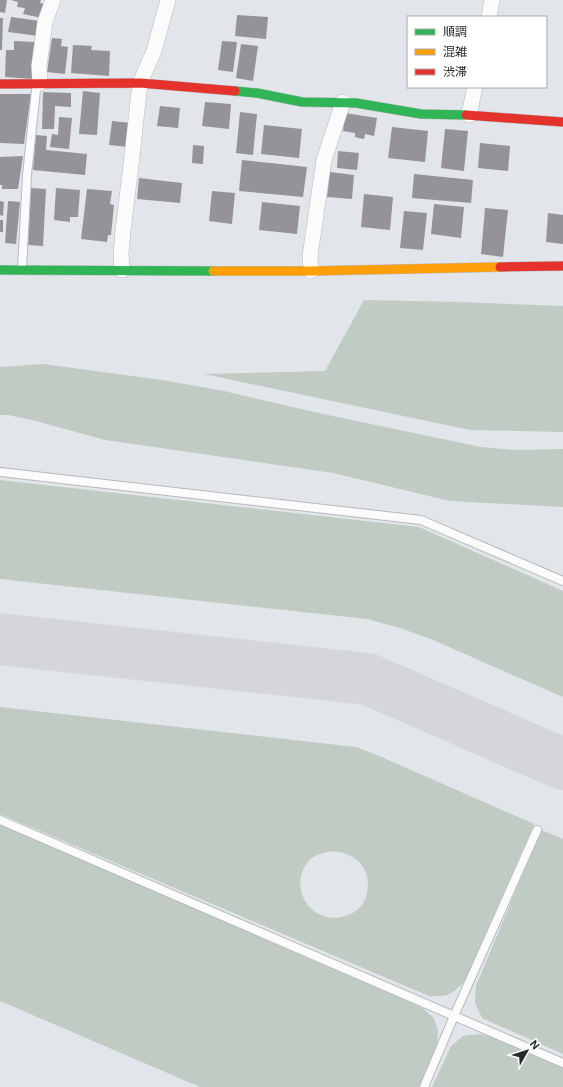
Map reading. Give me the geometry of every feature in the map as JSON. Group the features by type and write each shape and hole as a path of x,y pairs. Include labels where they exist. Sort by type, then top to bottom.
{"street":[{"path":"40,83 39,66 45,22 53,0"},
{"path":"122,270 121,254 123,230 140,83 154,51 168,0"},
{"path":"489,16 492,0"},
{"path":"0,84 140,83 257,93 302,102 356,103 421,114 469,115 563,122"},
{"path":"469,115 475,88"},
{"path":"311,271 310,256 324,160 343,102"},
{"path":"0,270 311,271 563,266"}],"lane":[{"path":"22,270 27,175 36,90 40,83"},
{"path":"0,472 421,520 563,582"},
{"path":"0,820 563,1063"},
{"path":"424,1087 537,830"}],"shaded area":[{"path":"364,300 563,306 563,432 470,430 204,374 325,371"},
{"path":"43,364 162,380 224,391 323,414 481,447 515,450 563,449 563,507 450,501 333,473 105,440 36,421 8,415 0,415 0,367"},
{"path":"0,480 419,527 563,591 563,697 433,640 400,628 367,619 0,579"},
{"path":"0,707 356,747 534,824 464,982 456,990 449,994 429,996 0,814","holes":["329,851 341,852 355,859 364,869 368,884 366,897 363,904 352,914 334,918 322,916 313,910 305,901 301,891 300,879 304,868 312,858"]},
{"path":"0,824 421,1007 434,1018 438,1031 437,1044 419,1087 200,1087 0,1001"},
{"path":"541,830 563,839 563,1054 482,1018 475,1003 476,986"},
{"path":"479,1034 498,1038 563,1066 563,1087 432,1087 451,1046 463,1036"}],"building":[{"path":"0,0 7,0 5,13 0,12"},
{"path":"11,0 41,0 40,3 45,4 42,18 23,14 25,8 17,7 18,2"},
{"path":"237,15 268,17 266,39 235,36"},
{"path":"11,17 40,21 38,36 8,32"},
{"path":"0,18 3,18 2,50 0,50"},
{"path":"52,38 62,39 61,46 68,47 65,74 47,72"},
{"path":"14,41 35,42 33,79 5,77 6,50 14,50"},
{"path":"222,41 237,42 233,72 218,70"},
{"path":"241,44 258,46 253,81 236,78"},
{"path":"73,45 92,46 91,50 110,51 109,76 71,73"},
{"path":"83,91 100,93 97,135 79,134"},
{"path":"43,92 71,93 71,107 55,106 54,129 42,129"},
{"path":"0,94 31,94 24,144 0,143"},
{"path":"205,102 231,104 229,129 202,126"},
{"path":"160,106 180,108 178,128 157,126"},
{"path":"240,112 257,114 253,155 236,153"},
{"path":"345,113 377,118 374,136 365,134 364,139 355,137 355,133 343,131"},
{"path":"59,117 72,118 69,149 50,147 52,134 58,135"},
{"path":"112,121 131,123 129,147 109,145"},
{"path":"264,125 302,129 299,158 261,154"},
{"path":"392,127 428,131 425,162 388,158"},
{"path":"445,129 468,131 464,171 441,168"},
{"path":"36,135 47,136 46,150 87,154 85,175 33,170"},
{"path":"480,143 510,146 508,171 478,168"},
{"path":"193,145 204,146 203,164 192,163"},
{"path":"338,151 359,153 357,170 337,168"},
{"path":"23,156 18,189 2,189 2,185 0,185 0,157"},
{"path":"242,160 307,167 303,197 239,191"},
{"path":"330,172 354,175 352,199 327,197"},
{"path":"414,174 473,180 471,203 412,198"},
{"path":"139,178 182,183 180,203 137,199"},
{"path":"31,188 46,189 43,246 28,245"},
{"path":"56,188 80,190 78,217 70,217 70,222 54,220"},
{"path":"87,189 112,191 110,204 114,205 111,235 108,235 107,242 81,239"},
{"path":"212,191 235,193 232,224 209,221"},
{"path":"364,194 393,197 390,230 361,227"},
{"path":"0,201 4,202 3,216 0,215"},
{"path":"8,201 20,202 16,244 5,243"},
{"path":"262,202 300,206 297,234 259,230"},
{"path":"434,204 464,207 461,238 431,234"},
{"path":"485,208 508,210 503,257 481,254"},
{"path":"404,211 427,213 423,250 400,248"},
{"path":"548,213 563,215 563,244 546,242"},
{"path":"0,220 3,220 3,232 0,232"}],"taxiway":[{"path":"0,639 368,679 563,764"}],"traffic: fast":[{"path":"235,91 257,93 302,102 356,103 421,114 466,115"},
{"path":"0,270 213,271"}],"traffic: slow":[{"path":"213,271 311,271 500,267"}],"traffic: jam":[{"path":"0,84 140,83 235,91"},
{"path":"466,115 563,122"},
{"path":"500,267 563,266"}]}
